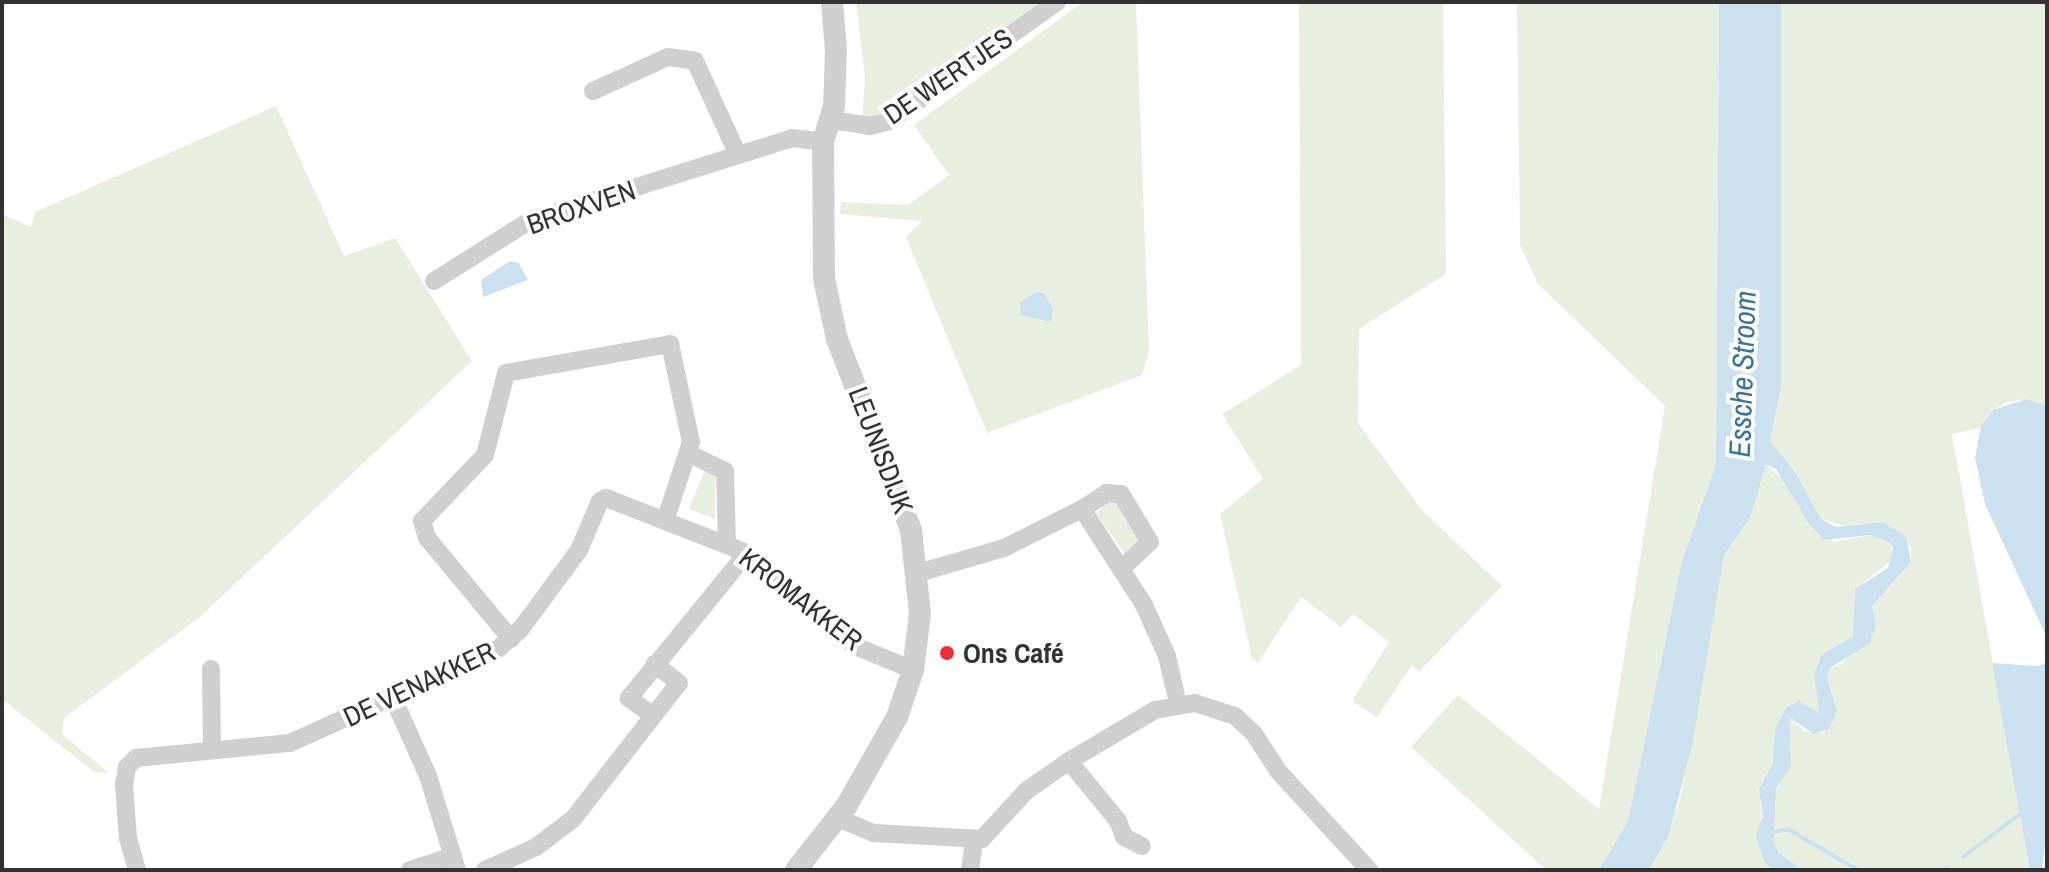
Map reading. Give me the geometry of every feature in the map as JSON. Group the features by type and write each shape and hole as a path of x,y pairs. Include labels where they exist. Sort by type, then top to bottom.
{"street":[{"name":"LEUNISDIJK","path":"796,870 838,818 891,730 913,670 918,573 899,493 830,316 822,261 823,142 832,120 836,51 832,2"},
{"name":"DE WERTJES","path":"832,120 870,126 890,121 1057,2"},
{"path":"593,91 668,57 695,61 738,155"},
{"name":"BROXVEN","path":"434,281 531,220 792,138 823,142"},
{"path":"511,639 427,538 422,521 426,512 485,455 506,373 670,344 690,454 666,518"},
{"path":"690,454 725,471 727,542"},
{"path":"918,573 1004,548 1107,493 1121,494 1150,542 1141,556 1122,568"},
{"name":"KROMAKKER","path":"600,501 618,500 727,542 747,553 853,645 913,670"},
{"name":"DE VENAKKER","path":"137,870 128,838 124,777 136,758 290,743 393,698 511,639 579,550 600,501"},
{"path":"1082,509 1122,568 1159,633 1176,694"},
{"path":"652,715 629,698 747,553"},
{"path":"485,870 560,831 679,683 655,664"},
{"path":"211,669 212,749"},
{"path":"393,698 428,776 455,863 410,870"},
{"path":"838,818 874,833 974,840 990,834 1026,791 1069,761 1166,705 1215,707 1254,734 1279,772 1369,870"},
{"path":"1069,761 1118,821 1124,837 1142,846"},
{"path":"970,870 974,840"}],"green space":[{"path":"856,2 1046,2 901,108 862,122 865,77"},
{"path":"1083,2 1136,2 1149,351 1142,375 987,433 906,237 922,221 840,214 841,202 908,205 949,175 914,125"},
{"path":"1299,2 1443,2 1446,274 1359,329 1358,423 1422,510 1502,586 1419,672 1412,665 1377,718 1352,701 1389,642 1353,614 1341,627 1301,597 1258,663 1252,659 1220,514 1263,479 1222,414 1301,365"},
{"path":"1517,2 1719,2 1716,464 1681,565 1628,821 1599,870 1546,870 1411,747 1458,695 1599,809 1665,406 1538,284 1520,245"},
{"path":"1781,2 2047,2 2047,405 2027,399 2008,402 1993,410 1980,428 1952,434 2030,870 1802,870 1779,853 1774,842 1776,788 1791,767 1790,718 1805,731 1824,733 1835,702 1827,677 1830,668 1842,664 1876,624 1872,608 1911,562 1911,547 1819,518 1795,472 1770,441 1781,388"},
{"path":"276,106 344,256 395,238 472,361 201,616 64,718 62,734 109,773 94,772 2,699 2,214 31,227 35,212"},
{"path":"1766,465 1784,480 1800,509 1834,542 1870,535 1891,543 1893,559 1863,583 1853,636 1821,655 1814,673 1819,713 1786,708 1775,728 1775,755 1760,799 1765,863 1774,870 1649,870 1669,835 1682,791 1724,555 1750,518"},
{"path":"704,471 715,476 715,519 689,509"},
{"path":"1108,501 1117,501 1142,538 1126,555 1096,514"}],"water":[{"name":"Essche Stroom","path":"1719,2 1781,2 1781,388 1770,441 1795,472 1820,518 1836,527 1883,522 1906,537 1911,562 1872,607 1876,624 1870,643 1830,668 1827,677 1837,711 1829,729 1814,734 1790,718 1791,767 1776,788 1774,841 1779,853 1802,870 1774,870 1765,863 1756,836 1763,816 1759,790 1773,763 1775,728 1786,708 1799,701 1819,713 1814,673 1821,655 1853,636 1855,589 1888,568 1893,550 1891,543 1870,535 1824,540 1809,524 1776,469 1766,465 1750,518 1724,555 1692,745 1669,835 1649,870 1599,870 1628,821 1681,565 1716,464"},
{"path":"510,261 519,263 528,280 483,297 481,280"},
{"path":"1037,292 1044,293 1053,309 1051,322 1021,315 1020,302"},
{"path":"2026,399 2047,405 2047,638 1985,504 1975,458 1981,426 1993,410"},
{"path":"2047,662 2047,829 2042,870 2030,870 1992,663 2039,666"}],"waterway":[{"path":"1963,857 2020,814"},
{"path":"1774,832 1788,829 1858,870"}],"place":[{"name":"Ons Café","path":"947,653"}]}
